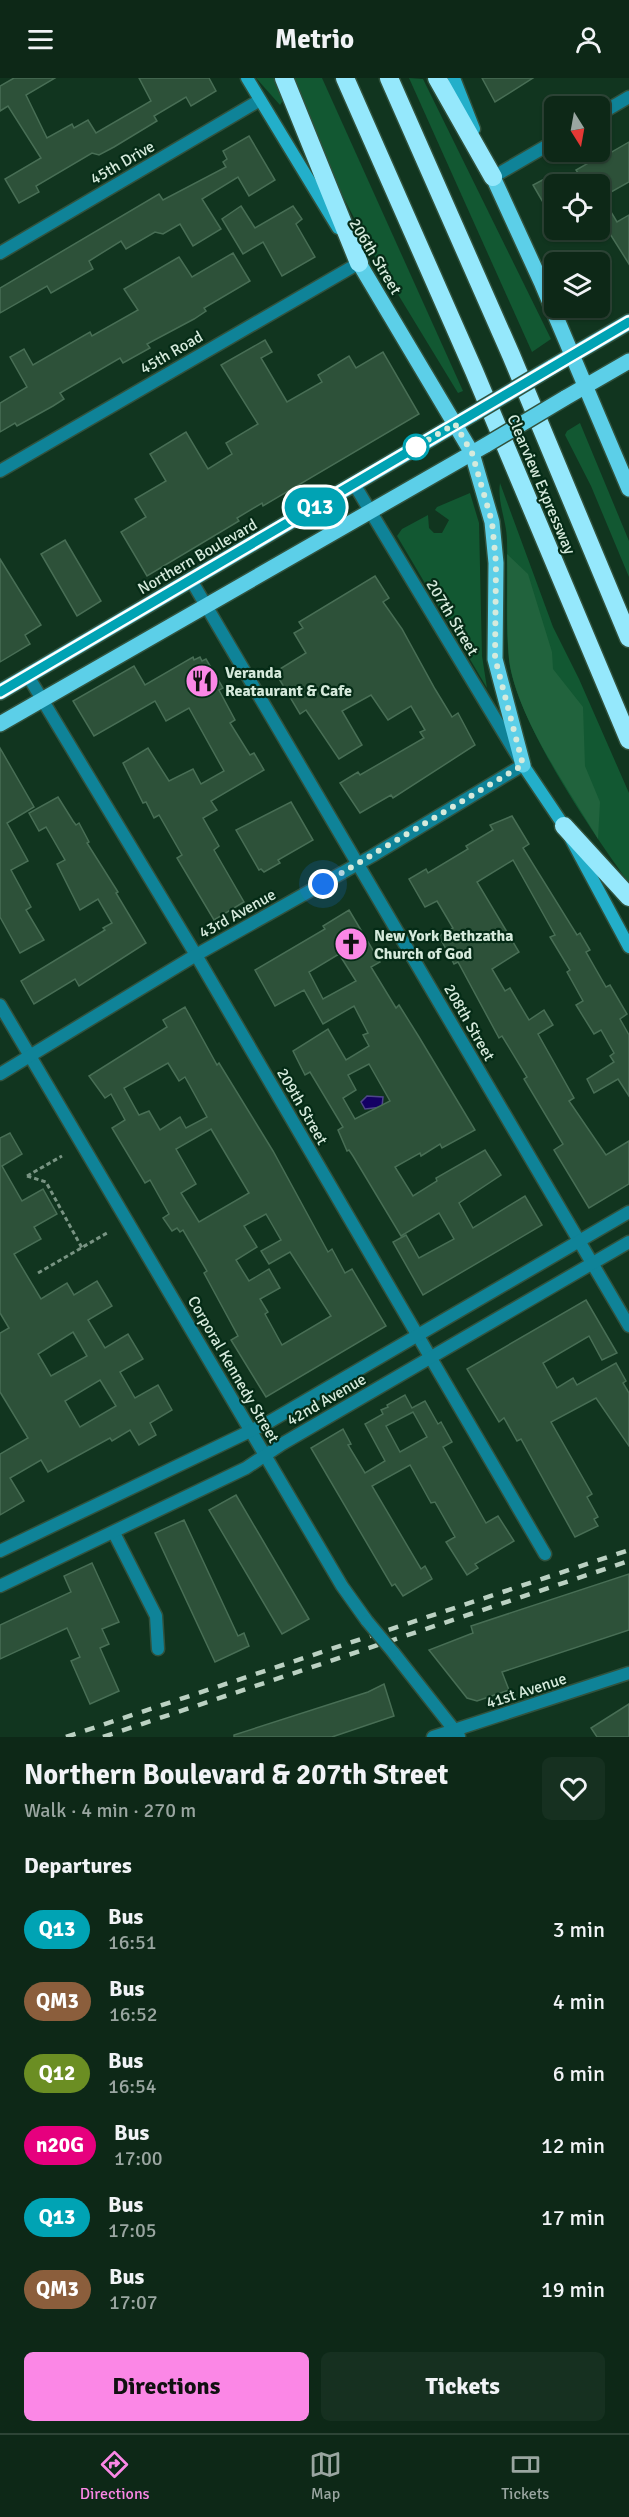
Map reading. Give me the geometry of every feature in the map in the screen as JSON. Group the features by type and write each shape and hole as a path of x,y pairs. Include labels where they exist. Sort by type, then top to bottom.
{"highway":[{"path":"284,78 359,262"},
{"name":"Clearview Expressway","path":"345,78 474,371 629,740"},
{"name":"Clearview Expressway","path":"389,78 511,356 629,638"},
{"path":"437,78 493,177"},
{"path":"564,826 629,897"}],"main road":[{"path":"493,177 573,355 629,489"},
{"name":"206th Street","path":"359,262 472,453 492,522 496,563 495,658 523,765"},
{"name":"Northern Boulevard","path":"0,692 629,322"},
{"path":"0,724 629,361"}],"street":[{"name":"206th Street","path":"247,78 359,262"},
{"path":"454,78 493,177 544,147"},
{"path":"610,108 629,98"},
{"name":"45th Drive","path":"0,253 260,100"},
{"name":"45th Road","path":"0,471 359,262"},
{"name":"207th Street","path":"354,484 523,765 564,826"},
{"name":"208th Street","path":"191,580 629,1326"},
{"name":"209th Street","path":"28,676 196,955 545,1554"},
{"name":"43rd Avenue","path":"0,1074 196,955 359,863 523,765"},
{"path":"564,826 629,947"},
{"name":"Corporal Kennedy Street","path":"0,1005 342,1586 367,1621 458,1733"},
{"name":"42nd Avenue","path":"0,1551 251,1431 629,1212"},
{"name":"42nd Avenue","path":"0,1586 114,1533 266,1456 629,1242"},
{"path":"114,1533 156,1616 158,1649"},
{"name":"41st Avenue","path":"433,1737 458,1733 629,1673"}],"path":[{"path":"62,1156 27,1176 46,1182 82,1248"},
{"path":"38,1273 107,1233"}],"green space":[{"path":"256,78 277,78 284,99 280,105"},
{"path":"294,78 322,78 463,391 458,393 371,250 330,172"},
{"path":"409,78 423,79 551,339 532,352"},
{"path":"580,423 629,541 629,577 591,486 565,435 567,431"},
{"path":"500,483 553,627 579,679 629,793 629,883 576,806 540,744 515,685 509,660 507,541 499,490"},
{"path":"470,493 479,523 482,656 487,688 397,536 402,529 428,515 429,528 434,533 442,533 449,520 435,510 437,507"},
{"path":"507,554 528,574 552,652 553,669 583,707 585,766 600,802 598,839 545,752 522,704 514,681 508,646"}],"shaded area":[{"path":"367,1096 383,1097 382,1107 365,1109 361,1102"}],"building":[{"path":"14,78 55,78 26,95 47,138 72,124 74,128 88,120 96,133 151,101 139,78 209,78 216,91 191,106 186,97 154,116 157,121 114,147 99,155 92,153 36,186 39,192 19,203 5,179 41,158 8,106 0,111 0,86"},
{"path":"482,78 533,78 495,102"},
{"path":"249,136 275,180 249,196 238,177 202,199 221,229 193,246 180,224 163,234 155,232 126,249 121,241 89,261 93,269 51,293 47,286 0,313 0,288 159,194 163,200 226,167 223,162 227,159 223,151"},
{"path":"629,142 629,182 610,193 610,174 579,174 576,170 590,162 610,162 610,153"},
{"path":"544,179 544,204 533,185"},
{"path":"241,206 255,228 293,206 302,219 296,224 315,257 282,276 263,242 243,254 222,219"},
{"path":"610,210 617,222 629,215 629,264 610,234"},
{"path":"233,253 250,281 204,308 206,311 194,319 147,344 150,348 123,363 120,358 60,393 64,399 53,406 17,426 15,423 0,432 0,403 27,387 10,357 24,349 33,365 90,332 92,336 138,310 124,289 179,257 192,277"},
{"path":"265,340 272,352 261,358 287,402 322,382 318,375 349,356 356,368 383,352 419,414 263,506 262,503 237,518 239,521 147,576 121,532 146,517 135,499 166,481 150,454 186,432 208,469 232,454 226,443 258,424 221,365"},
{"path":"65,540 101,601 77,616 41,554"},
{"path":"0,559 41,625 25,635 30,644 0,662"},
{"path":"375,576 389,598 383,602 402,629 452,717 458,713 475,745 393,798 391,795 360,813 340,783 358,772 360,775 424,738 420,732 425,730 411,706 388,720 371,695 342,711 362,745 339,759 306,710 300,714 275,672 306,653 294,633 303,628 299,622"},
{"path":"193,657 194,660 200,657 202,661 206,659 223,688 219,690 235,720 230,723 250,755 254,753 264,770 211,801 217,810 203,818 219,846 214,850 244,902 214,920 177,858 182,855 159,815 154,818 146,802 143,803 123,763 148,748 169,781 193,769 201,784 224,771 189,708 166,721 155,701 94,736 73,701 134,666 145,685"},
{"path":"0,748 34,807 7,823 28,861 11,870 31,907 26,910 44,940 20,953 0,917"},
{"path":"58,797 76,825 79,823 89,842 87,843 118,892 116,893 146,943 79,986 75,979 34,1004 21,981 105,930 103,928 112,923 98,899 80,910 57,864 65,860 46,827 39,831 29,813"},
{"path":"291,802 313,840 278,860 280,863 264,872 259,870 236,830"},
{"path":"512,816 529,844 523,848 577,935 580,933 590,950 586,952 606,987 610,985 627,1014 620,1019 629,1035 629,1096 618,1079 594,1093 587,1079 614,1062 610,1056 614,1053 601,1030 594,1034 576,1005 583,1001 567,972 570,970 550,937 555,935 513,860 477,882 519,952 492,969 505,991 510,988 529,1020 544,1010 553,1025 538,1034 574,1098 569,1101 606,1155 629,1141 629,1184 589,1208 554,1150 563,1144 524,1079 527,1077 502,1036 499,1038 458,962 454,964 439,936 453,928 437,901 425,907 409,879 426,869 428,873 468,849 466,846 493,830 490,825"},
{"path":"349,910 380,962 371,967 396,1008 399,1005 475,1130 442,1148 440,1144 421,1156 420,1153 395,1167 413,1196 437,1181 436,1178 485,1150 501,1175 459,1203 473,1228 525,1196 542,1225 423,1295 393,1242 406,1235 419,1258 454,1239 439,1213 401,1236 353,1156 349,1150 347,1151 338,1130 343,1127 310,1072 305,1075 293,1051 328,1029 346,1060 369,1046 363,1035 368,1033 354,1006 323,1024 304,990 275,1006 255,970 325,929 323,926","holes":["339,954 356,981 323,999 309,972","369,1064 390,1101 355,1119 343,1098 356,1090 348,1075"]},
{"path":"185,1007 217,1065 219,1063 273,1151 328,1252 332,1249 345,1273 352,1269 386,1326 266,1397 231,1340 238,1336 204,1273 207,1271 183,1230 180,1232 177,1228 172,1231 163,1218 169,1214 150,1180 145,1183 112,1128 125,1120 111,1094 105,1098 89,1076 167,1027 163,1020","holes":["168,1063 179,1081 185,1077 207,1117 186,1128 180,1117 160,1130 149,1111 139,1115 124,1088","211,1129 249,1193 199,1222 181,1193 196,1184 176,1149","266,1214 281,1240 261,1251 269,1264 290,1252 331,1316 282,1345 265,1314 268,1312 260,1299 280,1288 269,1269 249,1281 236,1260 257,1247 244,1226"]},
{"path":"10,1133 22,1154 2,1166 22,1201 43,1189 57,1214 34,1227 41,1239 14,1254 41,1299 67,1283 74,1295 97,1281 112,1306 88,1320 105,1348 128,1334 143,1359 120,1372 135,1398 158,1385 172,1410 150,1423 156,1435 139,1445 130,1430 112,1441 110,1438 48,1472 41,1460 10,1478 24,1501 0,1515 0,1454 28,1438 0,1392 0,1333 9,1328 0,1313 0,1138","holes":["73,1332 87,1356 51,1376 38,1354","100,1380 116,1406 80,1427 65,1401"]},
{"path":"586,1300 617,1353 602,1360 589,1336 543,1363 557,1388 573,1378 577,1385 616,1363 626,1381 623,1383 629,1393 629,1446 596,1398 551,1422 592,1494 587,1497 598,1517 594,1519 598,1526 575,1537 521,1439 517,1441 504,1418 499,1422 467,1369"},
{"path":"405,1395 412,1408 425,1401 438,1424 441,1422 452,1442 443,1447 486,1523 498,1516 514,1541 475,1564 478,1568 467,1575 446,1542 455,1537 435,1502 431,1503 410,1465 372,1486 421,1569 425,1566 432,1579 403,1596 395,1584 392,1586 311,1448 343,1429 351,1444 348,1445 365,1473 385,1461 365,1424 383,1414 381,1410 388,1407 387,1405","holes":["413,1412 427,1437 400,1452 386,1426"]},
{"path":"236,1495 309,1619 282,1634 209,1510"},
{"path":"184,1520 238,1636 244,1633 249,1646 215,1662 155,1533"},
{"path":"92,1563 119,1622 102,1629 109,1644 100,1648 119,1691 90,1704 71,1661 80,1657 67,1628 0,1659 0,1625 71,1592 64,1576"},
{"path":"629,1574 629,1630 502,1672 509,1690 477,1701 467,1698 429,1650 473,1633 471,1626"},
{"path":"384,1684 394,1716 332,1737 234,1737 234,1735 368,1692"},
{"path":"629,1704 629,1737 597,1737 591,1728"}],"railway":[{"path":"66,1737 629,1550"},
{"path":"103,1737 629,1561"}],"bus line":[{"name":"Q13","path":"0,692 629,322"}],"place":[{"name":"Veranda Reataurant & Cafe","path":"202,681"},
{"name":"New York Bethzatha Church of God","path":"351,944"}],"route":[{"path":"323,884 523,765 495,658 496,563 492,522 472,453 455,424 416,447"}]}
